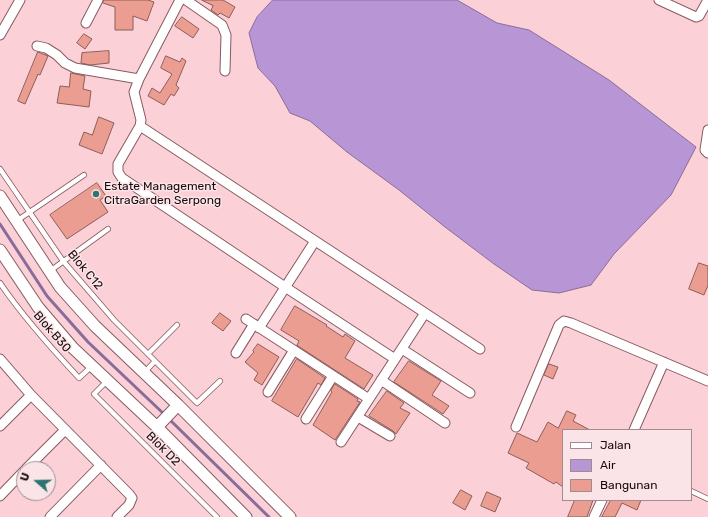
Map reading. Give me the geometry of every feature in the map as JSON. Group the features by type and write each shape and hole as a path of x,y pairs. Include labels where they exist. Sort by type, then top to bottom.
{"street":[{"path":"0,36 20,0"},
{"path":"86,23 98,0"},
{"path":"180,0 139,79 134,92 141,120 140,126 118,164 118,172 122,178 395,359"},
{"path":"186,0 222,25 225,29 225,71"},
{"path":"659,0 696,16 699,16 708,0"},
{"path":"37,46 46,48 57,55 65,63 75,68 139,79"},
{"path":"140,126 480,349"},
{"path":"708,130 705,150 708,153"},
{"path":"0,196 60,287 95,326 178,405 290,517"},
{"path":"236,353 253,324 285,287 315,241"},
{"path":"0,250 38,307 73,348 157,427 246,517"},
{"path":"341,442 425,313"},
{"path":"516,427 559,324 564,321 708,381"},
{"path":"253,324 369,399"},
{"path":"402,349 470,393"},
{"path":"268,392 294,350"},
{"path":"0,358 31,395 132,498 129,505 117,517"},
{"path":"634,429 664,362"},
{"path":"306,419 333,376"},
{"path":"381,380 445,423"},
{"path":"0,426 31,395"},
{"path":"157,427 178,405"},
{"path":"358,417 390,436"},
{"path":"34,461 65,430"},
{"path":"50,517 101,465"},
{"path":"0,496 16,480"},
{"path":"594,517 602,501"}],"lane":[{"name":"Blok C12","path":"0,169 63,261 114,320 197,403 220,381"},
{"path":"17,221 84,175"},
{"path":"50,271 108,228"},
{"name":"Blok B30","path":"0,283 37,332 79,378 92,366"},
{"path":"148,354 177,325"},
{"path":"144,373 155,361"},
{"name":"Blok D2","path":"108,381 94,394 217,517"},
{"path":"692,491 708,499"}],"water":[{"path":"273,0 457,0 497,23 529,30 609,80 696,147 671,195 614,254 591,285 559,293 532,290 494,264 445,227 399,190 347,152 310,121 290,113 275,86 258,68 249,33 257,17"}],"building":[{"path":"104,0 148,0 154,2 147,21 133,16 133,30 115,30 115,7 103,3"},
{"path":"202,0 223,0 235,7 229,18 220,13 218,15 211,10 213,6"},
{"path":"182,17 199,29 193,38 175,26"},
{"path":"84,34 92,39 85,49 77,43"},
{"path":"109,51 109,63 90,65 81,63 82,53"},
{"path":"38,52 48,56 40,75 38,74 25,104 18,101"},
{"path":"166,56 180,62 182,58 186,61 176,85 179,88 174,96 171,94 164,105 148,96 152,88 160,93 172,74 161,68"},
{"path":"71,73 85,76 83,89 91,91 89,107 57,103 60,86 69,87"},
{"path":"99,117 114,123 102,154 79,145 84,132 92,135"},
{"path":"97,183 106,196 100,200 108,212 67,239 50,215"},
{"path":"699,263 708,266 708,285 704,295 689,289"},
{"path":"295,306 327,325 326,326 343,337 345,334 355,341 345,358 373,375 364,389 298,346 299,341 281,330"},
{"path":"220,313 231,321 223,331 212,323"},
{"path":"258,344 279,357 262,385 254,380 258,373 245,362 254,352 253,351"},
{"path":"297,359 325,378 321,385 318,383 298,417 272,401"},
{"path":"409,361 441,381 432,395 449,406 443,414 394,382"},
{"path":"549,364 558,367 553,379 544,375"},
{"path":"335,384 358,399 357,401 360,402 335,440 313,425"},
{"path":"387,391 404,403 400,408 410,413 396,434 369,416"},
{"path":"567,411 576,415 573,421 588,429 562,429 562,486 556,482 554,484 526,468 529,463 508,453 517,433 537,442 548,422 558,428"},
{"path":"461,490 472,496 465,510 453,503"},
{"path":"487,492 501,498 495,512 481,506"},
{"path":"575,501 593,501 587,517 568,517"},
{"path":"610,501 641,501 637,510 622,503 615,517 602,517"}],"waterway":[{"path":"0,224 47,296 88,342 165,415"},
{"path":"169,419 269,517"}],"place":[{"name":"Estate Management CitraGarden Serpong","path":"96,194"}]}
